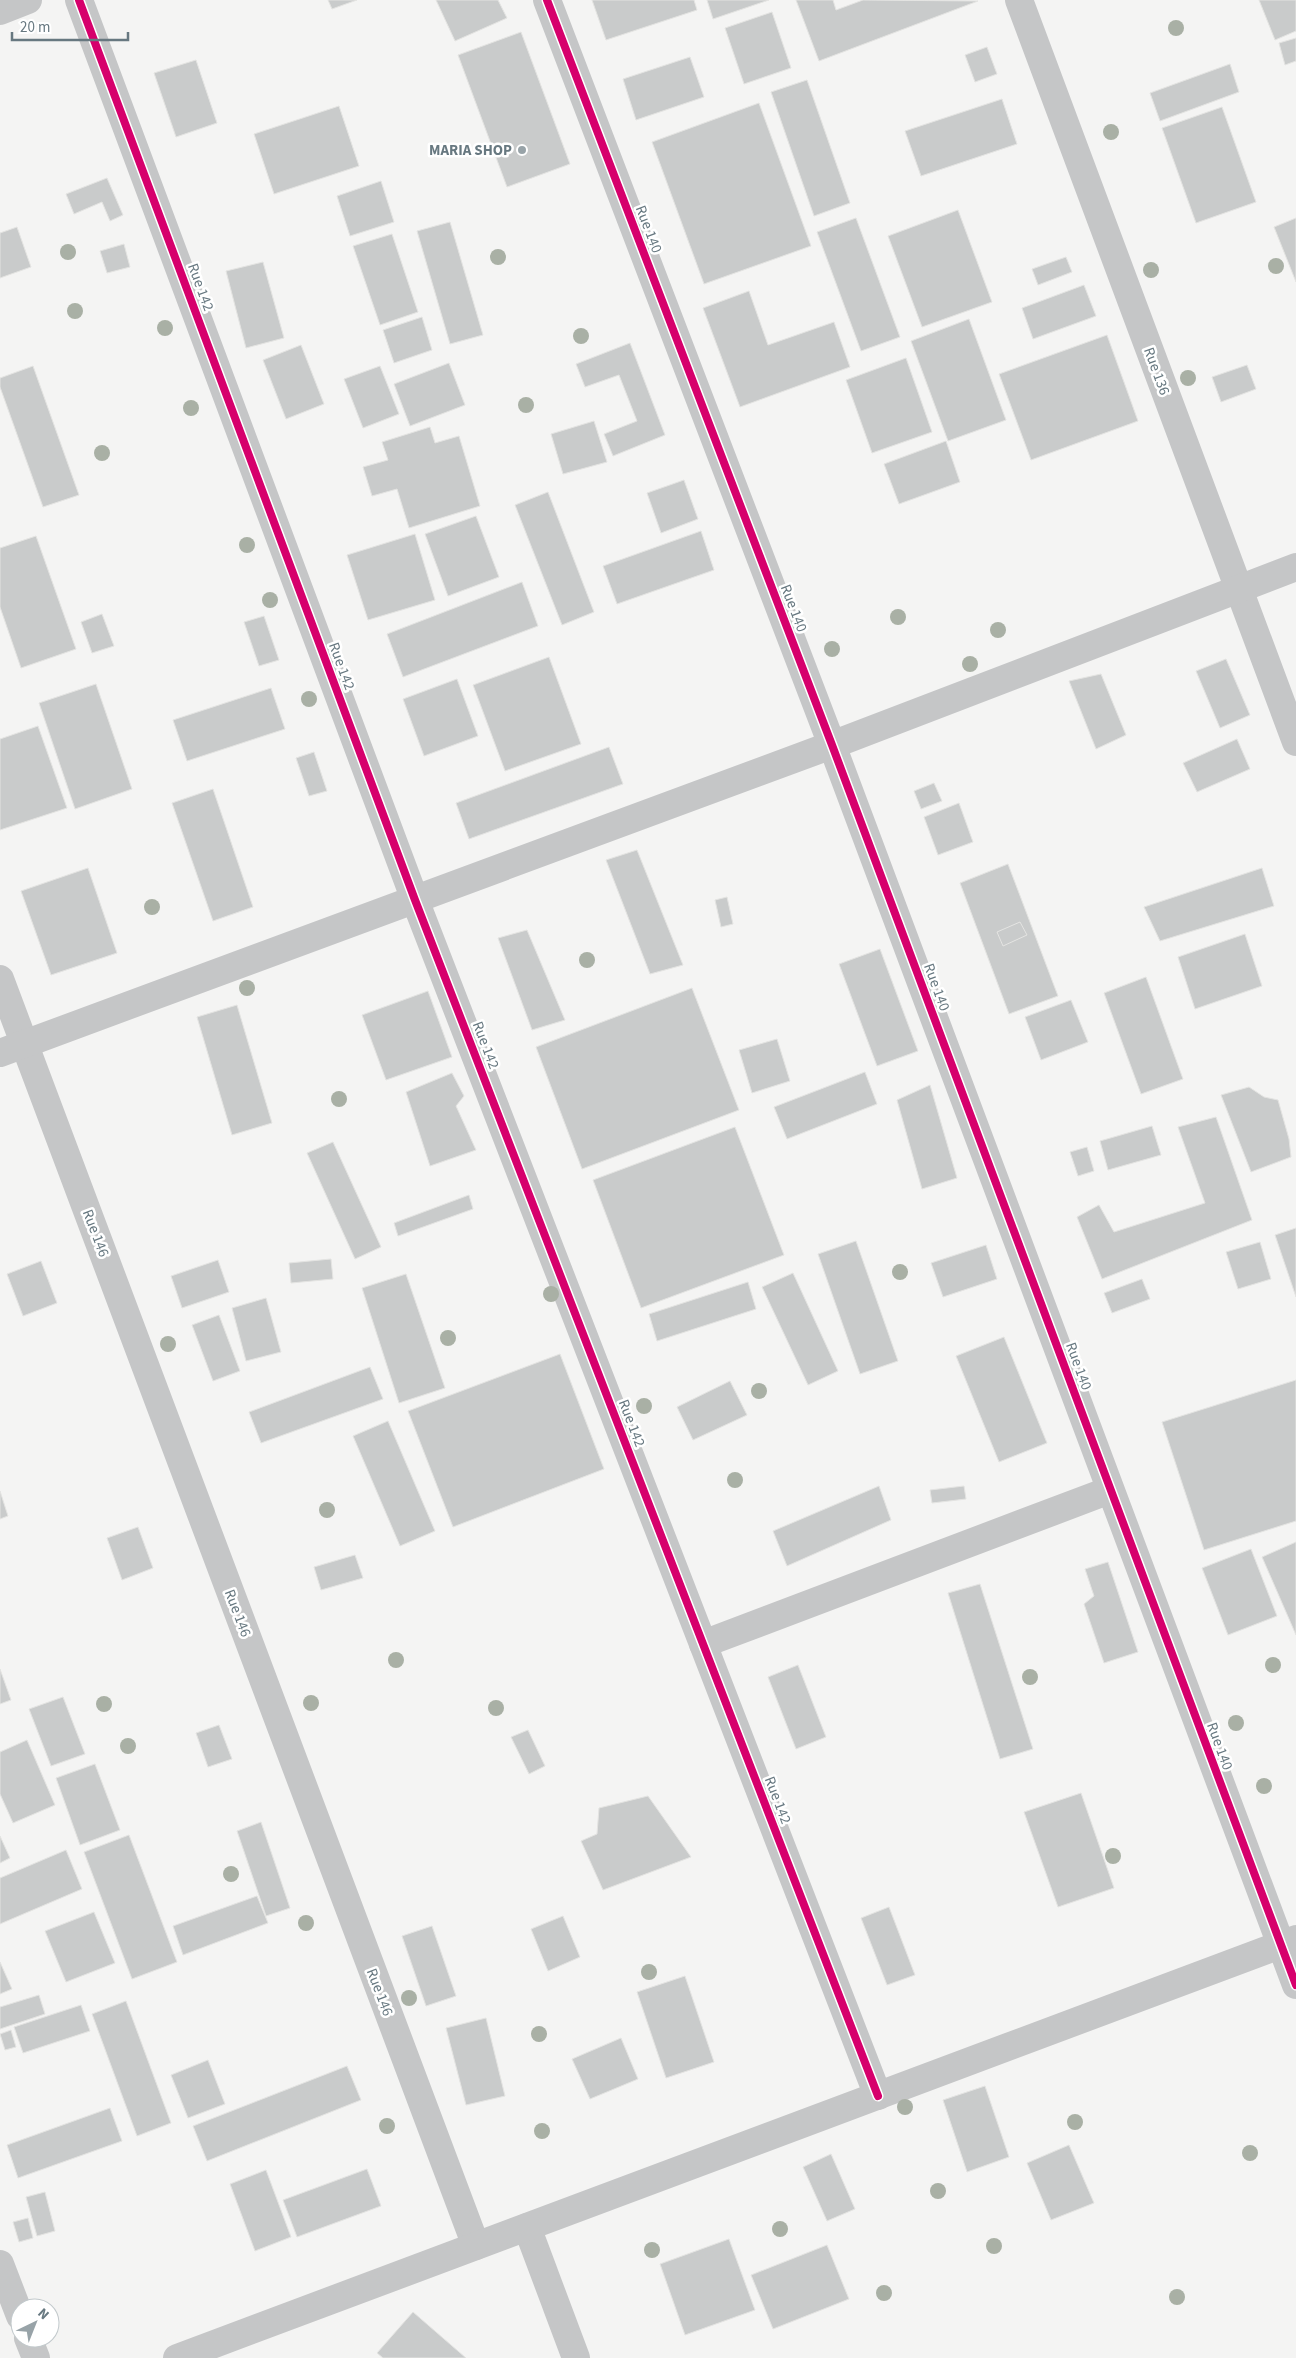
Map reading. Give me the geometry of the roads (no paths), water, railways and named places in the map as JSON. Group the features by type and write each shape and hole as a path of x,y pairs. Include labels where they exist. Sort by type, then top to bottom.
{"street":[{"path":"0,11 28,0"},
{"name":"Rue 142","path":"79,0 415,900 878,2096"},
{"name":"Rue 140","path":"547,0 832,745 1110,1490 1288,1942 1296,1985"},
{"name":"Rue 136","path":"1019,0 1296,742"},
{"path":"0,1053 832,745 1296,567"},
{"name":"Rue 146","path":"0,980 476,2246"},
{"path":"703,1644 1110,1490"},
{"path":"177,2358 1288,1942"},
{"path":"527,2227 576,2358"},
{"path":"0,2264 13,2298"}],"place":[{"name":"MARIA SHOP","path":"522,150"}]}
